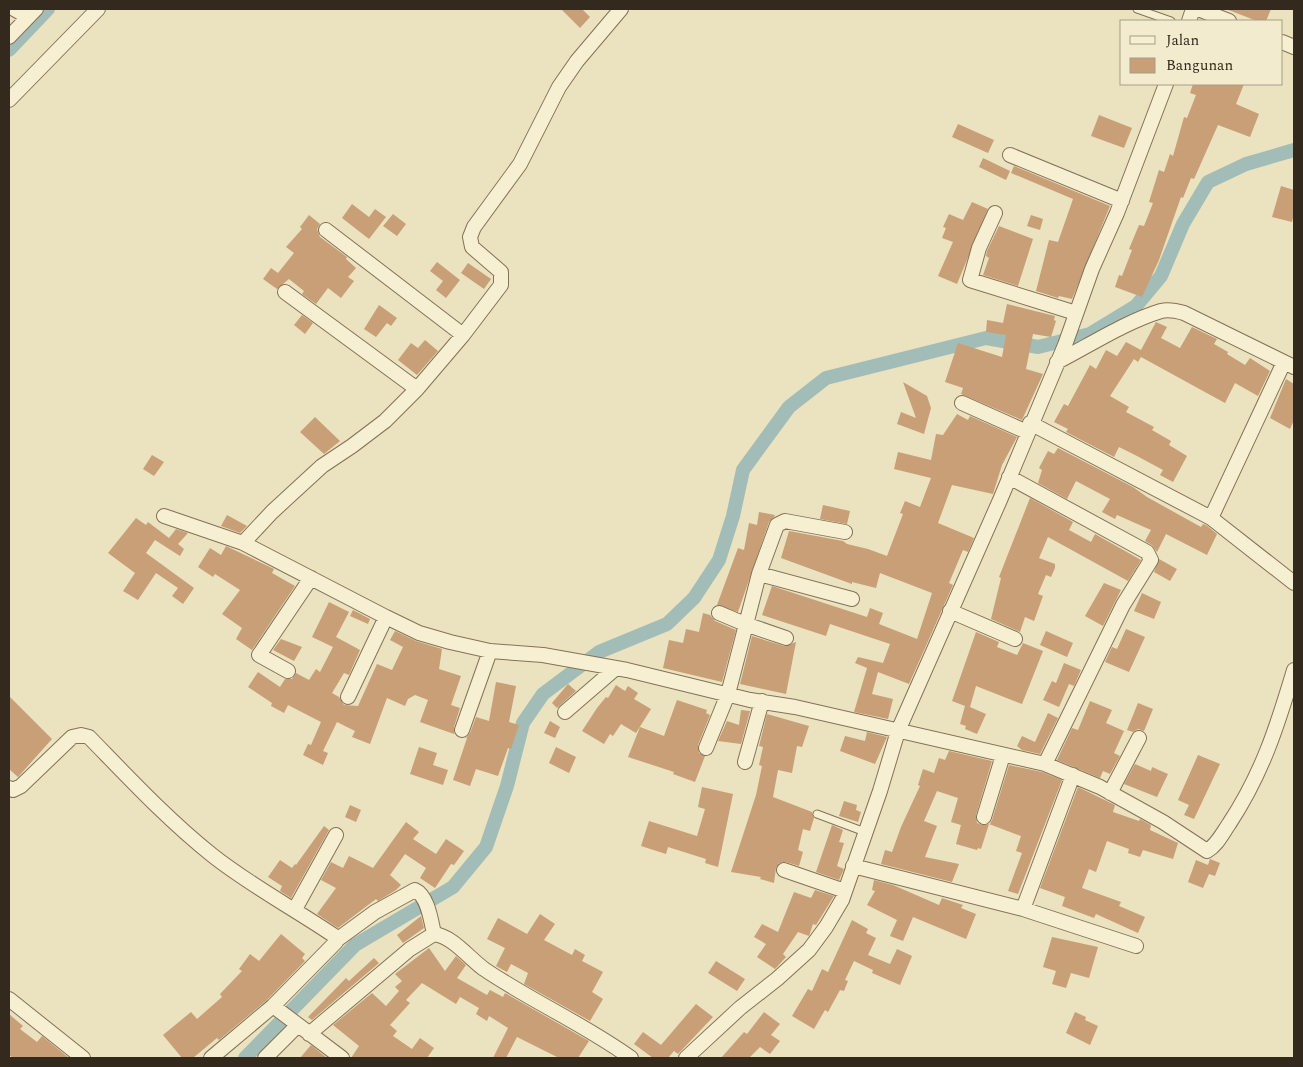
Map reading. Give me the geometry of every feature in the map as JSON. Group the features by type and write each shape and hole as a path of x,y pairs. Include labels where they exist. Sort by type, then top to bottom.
{"street":[{"path":"14,9 32,13"},
{"path":"9,100 98,9"},
{"path":"243,543 272,512 322,466 352,446 385,420 417,388 463,335 501,285 503,277 494,264 472,247 470,237 474,227 520,164 559,86 577,61 621,9"},
{"path":"1198,9 1226,20"},
{"path":"9,37 32,13"},
{"path":"686,1058 740,1008 778,979 809,950 826,927 845,891 898,731 1065,345 1092,269 1122,201 1166,85"},
{"path":"1010,155 1122,201"},
{"path":"995,213 979,248 970,280 1074,318"},
{"path":"326,230 463,335"},
{"path":"284,292 417,388"},
{"path":"1057,362 1110,334 1162,311 1172,310 1184,313 1289,364 1211,518"},
{"path":"962,403 1029,428 1211,518 1294,582"},
{"path":"1009,477 1147,552 1151,560 1122,605 1045,764"},
{"path":"164,516 243,543 386,618 427,635 490,651 543,655 616,668 1045,764 1110,793 1163,822 1201,849 1208,851 1244,801 1263,766 1294,670"},
{"path":"706,748 728,694 759,574 777,525 782,521 845,532"},
{"path":"759,574 852,599"},
{"path":"288,671 259,654 310,578"},
{"path":"950,611 1015,639"},
{"path":"719,613 786,638"},
{"path":"348,697 386,618"},
{"path":"462,730 490,651"},
{"path":"565,712 616,668"},
{"path":"745,762 762,701"},
{"path":"9,788 13,790 22,786 72,737 81,735 89,737 181,830 261,890 295,909 338,939"},
{"path":"1110,793 1139,738"},
{"path":"984,818 1003,754"},
{"path":"1023,909 1073,775"},
{"path":"295,909 336,835"},
{"path":"853,866 1023,909 1136,946"},
{"path":"784,870 845,891"},
{"path":"211,1058 276,1008 338,939 375,912 412,890 420,893 427,907 434,934"},
{"path":"265,1058 299,1026 434,934 444,937 476,963 504,982 565,1015 631,1058"},
{"path":"9,999 83,1058"},
{"path":"276,1008 342,1058"}],"lane":[{"path":"1136,9 1168,20"},
{"path":"817,814 865,832"}],"building":[{"path":"561,9 582,9 590,17 580,28"},
{"path":"1226,9 1271,9 1266,20 1254,20"},
{"path":"1193,85 1244,85 1236,104 1259,114 1250,137 1218,125 1194,179 1191,178 1183,198 1181,197 1159,260 1142,297 1115,287 1119,275 1122,276 1132,250 1129,249 1139,225 1144,226 1153,203 1149,202 1159,170 1164,172 1170,154 1173,156 1184,117 1187,118 1196,95 1190,93"},
{"path":"1099,115 1132,128 1124,148 1091,136"},
{"path":"958,124 994,140 988,153 952,137"},
{"path":"983,158 1010,171 1006,180 979,167"},
{"path":"1014,166 1110,206 1072,299 1059,296 1058,298 1036,291 1049,240 1058,242 1073,199 1011,173"},
{"path":"1281,186 1294,190 1292,222 1272,217"},
{"path":"972,202 988,209 957,284 938,276 953,242 942,238 946,228 943,227 949,214 963,220"},
{"path":"352,204 369,217 375,209 386,217 369,239 342,218"},
{"path":"393,214 406,224 397,236 383,226"},
{"path":"309,215 320,224 317,229 320,237 347,257 346,259 356,268 348,277 354,281 341,298 328,288 316,304 302,294 304,291 289,279 277,289 263,279 271,268 278,273 294,253 286,247 302,229 300,227"},
{"path":"1031,215 1043,219 1040,230 1027,226"},
{"path":"999,226 1033,239 1018,286 983,275 989,258 986,256 987,251"},
{"path":"437,262 460,280 446,298 436,290 443,281 430,271"},
{"path":"468,263 491,279 484,289 461,273"},
{"path":"1007,304 1055,316 1054,320 1056,321 1051,337 1033,334 1026,369 1043,374 1022,420 961,394 963,388 945,382 958,343 1002,357 1006,335 986,332 987,320 1003,323"},
{"path":"379,305 397,318 391,326 387,323 376,337 364,329"},
{"path":"302,315 313,323 305,334 294,325"},
{"path":"1156,322 1167,327 1161,338 1180,348 1192,327 1217,339 1214,344 1245,365 1250,358 1270,371 1258,396 1235,383 1225,403 1141,357 1138,362 1134,359 1110,396 1129,407 1126,412 1154,427 1152,430 1171,441 1169,445 1187,456 1173,482 1160,475 1163,470 1137,456 1119,447 1114,457 1066,432 1068,429 1054,422 1064,404 1068,406 1090,365 1096,369 1106,350 1117,356 1126,342 1141,350"},
{"path":"425,340 438,351 417,375 398,360 411,343 418,348"},
{"path":"1286,379 1294,384 1294,420 1290,429 1270,418"},
{"path":"903,382 927,396 931,408 924,434 897,424 901,412 916,418"},
{"path":"957,414 968,420 970,416 1017,437 1002,465 993,494 952,485 938,523 974,538 968,552 963,550 949,583 953,585 909,684 878,672 872,694 893,699 888,719 854,712 867,668 855,663 858,657 883,663 890,644 830,624 826,636 762,615 772,586 867,617 870,608 883,613 879,624 917,639 932,593 880,573 876,588 852,582 852,584 781,558 789,531 843,541 847,544 887,556 903,514 900,513 905,501 920,507 931,478 894,469 898,452 931,460 936,434 943,435"},
{"path":"315,417 340,441 324,454 300,432"},
{"path":"1058,448 1133,487 1147,497 1201,527 1203,524 1206,525 1217,534 1207,555 1166,534 1157,552 1152,545 1145,541 1151,530 1117,515 1115,519 1102,512 1110,499 1076,481 1067,499 1038,483 1042,470 1039,468 1048,451 1054,454"},
{"path":"152,455 164,462 154,476 143,469"},
{"path":"1030,498 1073,522 1069,530 1091,542 1095,534 1141,560 1128,581 1048,537 1039,558 1055,564 1055,568 1051,577 1046,575 1038,594 1043,596 1034,621 1025,617 1020,632 991,619 1001,578 999,577"},
{"path":"823,505 850,511 847,524 820,519"},
{"path":"759,512 775,515 769,522 738,612 717,605 738,548 744,550 749,523 757,525"},
{"path":"227,515 247,526 240,533 221,526"},
{"path":"136,518 146,525 148,522 169,538 176,529 188,533 178,544 184,549 180,556 155,540 146,553 194,588 183,604 172,596 178,588 156,573 138,600 123,591 135,573 108,553"},
{"path":"226,546 274,569 272,573 295,586 252,650 236,639 242,628 222,614 240,590 215,574 213,577 198,567 210,548 221,555"},
{"path":"1159,559 1177,569 1170,581 1154,572"},
{"path":"1104,583 1121,590 1103,626 1085,616"},
{"path":"1142,593 1161,602 1154,619 1134,611"},
{"path":"329,602 349,612 336,637 360,650 349,675 344,673 332,693 339,697 344,705 358,706 377,664 392,670 403,647 390,640 395,631 416,641 442,649 439,669 461,676 451,705 460,708 454,727 454,734 420,722 428,700 415,695 408,699 405,706 387,698 370,744 352,737 355,731 337,722 323,751 328,753 323,765 303,755 308,744 311,745 321,722 288,705 284,713 271,706 272,703 248,687 258,672 280,687 285,679 292,679 296,673 309,680 316,669 320,672 333,647 312,637"},
{"path":"353,610 370,619 368,624 350,616"},
{"path":"703,613 710,615 715,621 736,630 722,682 663,668 669,640 683,643 686,629 699,632"},
{"path":"1126,629 1145,637 1129,672 1105,662 1112,647 1117,649"},
{"path":"1046,631 1073,643 1067,657 1040,645"},
{"path":"976,632 999,642 997,647 1017,655 1023,643 1043,651 1022,704 976,686 970,707 986,714 977,734 965,729 966,726 960,724 965,706 952,701"},
{"path":"752,636 784,646 796,642 786,694 740,684"},
{"path":"281,639 302,647 294,661 273,650"},
{"path":"1064,663 1081,670 1074,686 1069,684 1059,707 1043,700 1052,681 1056,683"},
{"path":"496,682 516,686 509,722 519,725 511,749 508,748 498,776 476,769 470,786 453,780 466,738 476,717 489,721"},
{"path":"568,684 576,691 557,708 552,703"},
{"path":"616,685 625,691 628,686 638,693 634,699 651,709 636,733 621,724 613,736 610,734 604,744 582,731 597,708 606,697 608,698"},
{"path":"9,696 52,739 18,777 9,769"},
{"path":"677,700 707,710 706,713 710,715 698,745 699,753 705,756 695,782 673,774 674,772 628,757 640,727 664,736"},
{"path":"1090,701 1112,710 1106,723 1124,731 1114,753 1120,756 1110,774 1103,771 1100,778 1057,760 1072,728 1078,730"},
{"path":"1138,703 1153,709 1144,731 1138,729 1133,732 1127,730"},
{"path":"741,710 750,711 741,744 718,741 727,721 739,725"},
{"path":"1048,713 1058,718 1040,754 1022,750 1017,746 1022,736 1035,742"},
{"path":"767,714 809,726 802,747 797,746 792,773 778,770 773,797 812,812 814,818 810,831 803,829 798,850 803,852 799,866 786,862 779,863 776,868 774,883 760,879 761,877 731,872 756,795 762,766 759,765 763,747 759,746"},
{"path":"550,721 560,727 555,738 544,733"},
{"path":"867,732 887,737 875,764 840,751 845,736 865,741"},
{"path":"419,747 437,753 433,765 448,770 443,785 410,774"},
{"path":"556,747 576,757 569,773 549,763"},
{"path":"949,751 992,761 976,815 977,823 982,825 989,824 981,849 978,848 977,850 956,844 961,825 951,822 958,798 937,791 924,821 937,826 925,857 959,864 952,882 881,864 885,850 892,852 920,786 918,785 923,769 934,773 939,758 945,760"},
{"path":"1198,755 1220,764 1194,819 1184,815 1189,805 1178,800"},
{"path":"1135,764 1151,771 1152,767 1168,774 1157,797 1124,784"},
{"path":"1009,765 1042,772 1062,780 1018,894 1008,891 1022,853 1016,851 1021,836 989,824 992,820"},
{"path":"702,787 733,794 718,867 705,863 706,859 668,847 666,854 641,846 649,821 697,836 705,809 698,807"},
{"path":"1078,787 1115,805 1113,812 1139,821 1140,819 1151,825 1150,830 1178,843 1173,859 1143,850 1140,857 1128,853 1129,849 1107,841 1096,872 1089,869 1082,888 1121,902 1119,906 1145,917 1138,933 1096,914 1094,918 1062,906 1065,897 1040,888"},
{"path":"844,801 857,805 856,810 861,812 858,822 839,816"},
{"path":"350,805 361,810 356,822 345,817"},
{"path":"406,822 419,832 413,839 436,854 446,839 464,851 454,865 451,864 435,888 420,878 426,868 405,854 390,875 401,885 396,890 378,901 376,899 338,928 317,914 336,888 321,880 331,862 343,868 349,856 373,868"},
{"path":"832,825 843,830 839,842 844,843 837,866 844,869 839,880 816,872"},
{"path":"324,826 329,830 291,898 280,891 282,886 268,877 280,860 292,868 296,865"},
{"path":"1210,859 1220,863 1215,876 1209,874 1203,888 1188,882 1196,860 1208,865"},
{"path":"874,880 893,885 939,905 942,898 963,905 961,908 976,914 966,939 913,917 903,941 890,936 897,920 867,905 875,891 872,890"},
{"path":"815,890 834,896 816,925 813,924 809,936 798,932 783,954 786,957 775,969 757,957 766,944 754,937 762,924 778,932 794,892 811,898"},
{"path":"540,914 555,924 544,940 572,955 575,949 585,955 582,961 603,972 592,992 603,999 590,1021 524,984 528,973 511,964 507,972 496,966 505,948 487,939 498,918 527,934"},
{"path":"421,916 424,928 403,943 397,935"},
{"path":"852,920 868,929 866,933 876,938 868,955 890,964 897,949 912,956 900,985 872,973 873,970 854,961 845,980 848,981 844,991 840,990 828,1012 825,1010 814,1029 792,1016 808,989 812,991 822,969 828,972"},
{"path":"281,934 305,954 302,958 305,961 267,1000 219,1040 217,1038 193,1058 182,1058 163,1035 191,1012 197,1019 222,997 220,994 242,971 239,969 250,954 259,961"},
{"path":"1052,937 1098,947 1089,978 1071,973 1066,988 1052,984 1056,971 1043,967"},
{"path":"429,948 445,971 456,956 466,965 457,978 487,995 490,990 503,997 505,993 589,1041 578,1058 559,1058 517,1037 506,1058 493,1058 508,1028 489,1016 487,1021 476,1014 479,1008 460,997 456,1004 422,983 406,1000 410,1003 390,1025 397,1031 393,1036 412,1049 420,1038 434,1048 427,1058 351,1058 359,1046 333,1025 372,993 386,1006 399,991 395,987 402,981 395,974"},
{"path":"374,958 379,963 312,1020 308,1017 346,978 349,981"},
{"path":"716,961 745,979 737,991 708,973"},
{"path":"696,1004 713,1017 678,1054 674,1051 668,1058 653,1058 634,1044 643,1032 661,1045"},
{"path":"764,1012 780,1024 771,1035 780,1041 770,1054 760,1047 749,1058 721,1058 744,1032 747,1034"},
{"path":"1075,1012 1086,1017 1085,1020 1098,1026 1090,1045 1066,1033"},
{"path":"9,1014 23,1026 20,1029 37,1042 42,1036 69,1058 13,1058 9,1055"},
{"path":"311,1045 327,1058 300,1058"}],"waterway":[{"path":"9,50 48,9"},
{"path":"245,1058 355,945 453,887 486,847 507,786 523,723 543,694 599,652 667,624 694,598 719,560 733,516 743,470 789,407 826,378 986,338 1038,347 1090,334 1136,306 1161,276 1183,224 1208,182 1246,164 1294,150"}]}
